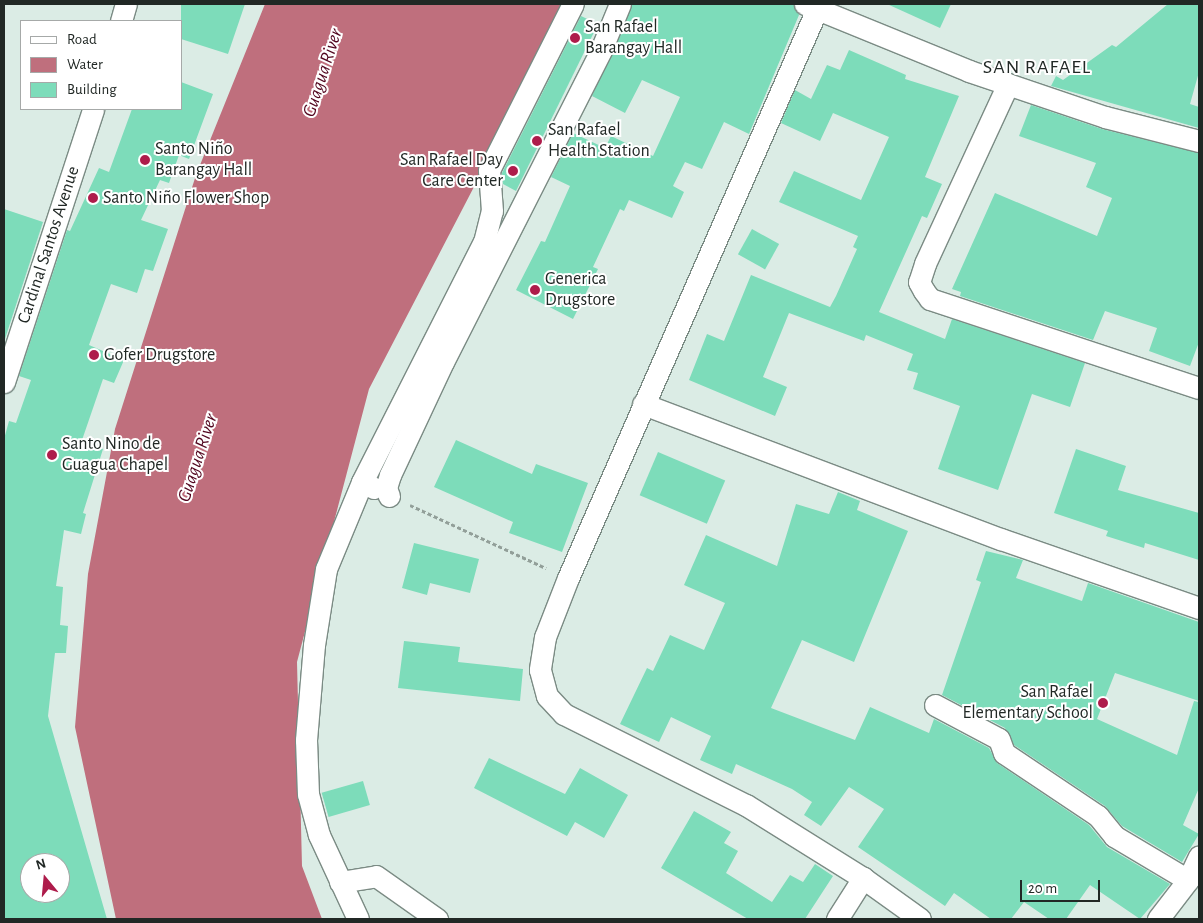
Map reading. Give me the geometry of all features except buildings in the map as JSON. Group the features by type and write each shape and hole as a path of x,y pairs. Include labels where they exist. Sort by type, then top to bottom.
{"street":[{"path":"121,20 126,4"},
{"path":"358,919 319,835 308,794 306,740 314,645 326,569 362,482 484,242 492,211 488,170 572,4"},
{"path":"390,496 386,488 390,475 443,362 601,50 616,5"},
{"path":"920,919 863,878 746,805 564,714 547,696 540,670 545,637 568,578 811,6 1008,84 1105,117 1199,140"},
{"path":"1008,84 925,264 920,282 924,292 930,299 1199,388"},
{"name":"Cardinal Santos Avenue","path":"4,382 93,110"},
{"path":"643,404 1000,539 1199,608"},
{"path":"362,482 390,496"},
{"path":"935,705 999,739 1004,753 1098,816 1114,836 1188,880"},
{"path":"1158,919 1188,880 1199,856"},
{"path":"340,882 376,876 437,919"},
{"path":"837,919 863,878"}],"path":[{"path":"390,496 568,578"}],"water":[{"name":"Guagua River","path":"265,4 569,4 369,389 297,662 302,866 322,919 116,919 75,727 88,574 115,429 196,175"}],"place":[{"name":"San Rafael Barangay Hall","path":"575,38"},
{"name":"San Rafael Health Station","path":"537,141"},
{"name":"Santo Niño Barangay Hall","path":"145,160"},
{"name":"San Rafael Day Care Center","path":"513,171"},
{"name":"Santo Niño Flower Shop","path":"93,198"},
{"name":"Generica Drugstore","path":"535,290"},
{"name":"Gofer Drugstore","path":"94,355"},
{"name":"Santo Nino de Guagua Chapel","path":"52,455"},
{"name":"San Rafael Elementary School","path":"1103,703"}],"district":[{"name":"SAN RAFAEL","path":"1037,67"}]}
